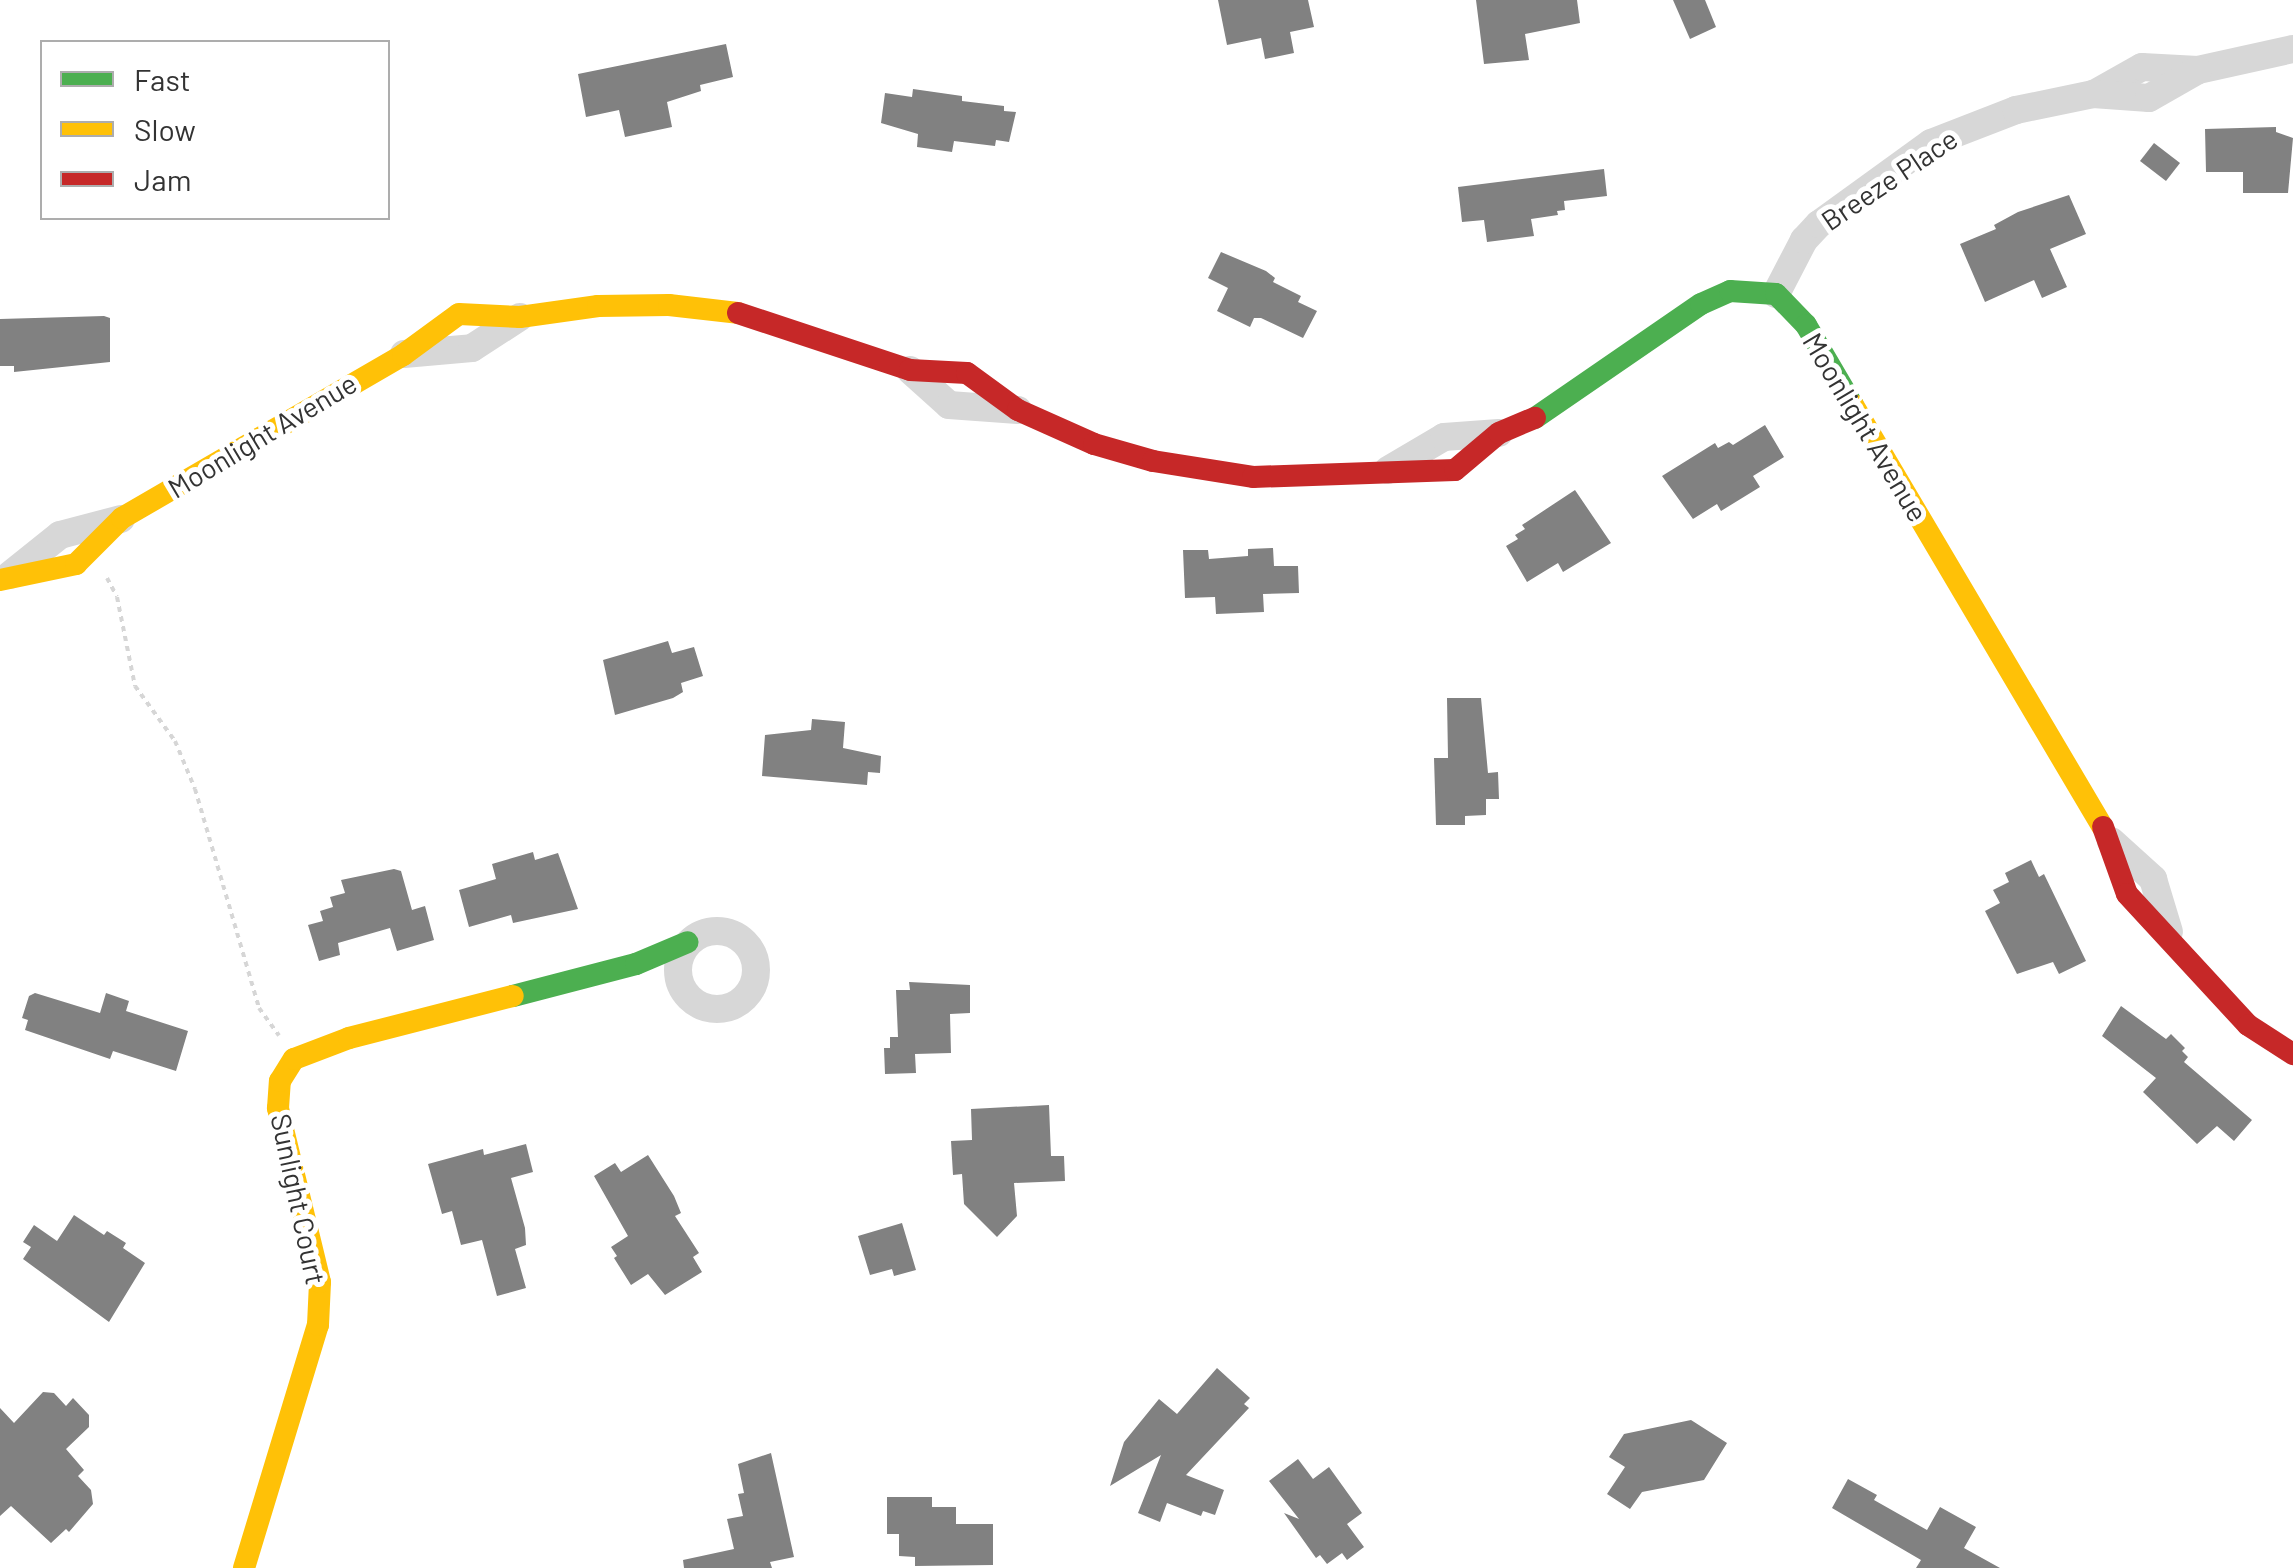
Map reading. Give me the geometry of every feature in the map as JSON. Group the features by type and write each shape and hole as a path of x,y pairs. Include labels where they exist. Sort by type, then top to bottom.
{"street":[{"name":"Breeze Place","path":"1776,294 1804,240 1819,224 1931,143 2016,110 2094,94 2149,98 2198,70 2293,49"},
{"name":"Moonlight Avenue","path":"5,578 60,535 122,518 403,354 472,348 520,317 598,306 669,304 746,314 822,336 910,370 949,405 1018,410 1094,444 1208,472 1321,478 1388,470 1444,437 1499,433 1539,416 1701,304 1730,290 1776,294 1806,325 2111,840 2153,879 2164,926 2202,980 2248,1025 2293,1054"},
{"path":"294,1059 348,1038 660,968 681,953 688,942 710,930 736,935 753,954 755,980 741,1001 716,1010 692,1000 660,968"},
{"name":"Sunlight Court","path":"244,1568 318,1325 320,1282 315,1251 278,1108 280,1081 294,1059"}],"path":[{"path":"106,578 117,597 135,686 176,741 194,789 259,1008 294,1059"}],"building":[{"path":"1218,0 1308,0 1314,27 1290,32 1294,53 1265,59 1261,38 1227,45"},
{"path":"1476,0 1577,0 1580,23 1525,34 1529,60 1484,64"},
{"path":"1673,0 1705,0 1716,27 1690,39"},
{"path":"726,44 733,77 700,85 701,91 667,102 672,127 625,137 619,110 586,117 578,74"},
{"path":"913,89 962,96 962,101 1004,106 1004,111 1016,112 1009,142 996,140 995,146 954,141 952,152 917,147 918,134 881,123 885,93 912,97"},
{"path":"2276,127 2276,132 2293,138 2288,193 2243,193 2243,172 2206,172 2205,129"},
{"path":"2154,143 2180,163 2166,181 2140,161"},
{"path":"1604,169 1607,196 1564,201 1565,210 1557,211 1558,215 1531,219 1534,236 1487,242 1484,220 1462,222 1458,187"},
{"path":"2069,195 2086,234 2050,249 2067,287 2042,298 2034,280 1985,302 1960,244 1996,229 1994,225 2018,212"},
{"path":"1221,252 1266,271 1275,278 1273,282 1301,296 1298,302 1317,311 1303,338 1261,318 1254,318 1250,327 1217,311 1228,288 1208,278"},
{"path":"110,318 110,362 14,372 14,366 0,366 0,319"},
{"path":"1765,425 1784,457 1753,476 1760,487 1721,511 1717,504 1693,519 1662,476 1715,443 1718,448 1729,442 1733,445"},
{"path":"1575,490 1611,543 1563,572 1558,563 1527,582 1506,546 1518,539 1515,535 1525,529 1522,525"},
{"path":"1273,548 1274,566 1298,566 1299,593 1263,594 1264,612 1216,614 1215,597 1185,598 1183,550 1208,550 1209,559 1248,556 1248,549"},
{"path":"668,641 672,653 694,647 703,676 681,683 683,692 673,698 615,715 603,660"},
{"path":"1447,698 1481,698 1488,773 1498,772 1499,799 1486,799 1486,815 1465,816 1465,825 1436,825 1434,758 1448,758"},
{"path":"812,719 845,722 843,748 881,756 880,773 868,772 867,785 762,776 765,735 811,730"},
{"path":"533,852 535,860 558,853 578,909 513,923 511,915 469,927 459,890 496,879 492,864"},
{"path":"2031,860 2039,877 2044,874 2086,961 2059,974 2053,962 2017,974 1985,911 2000,903 1993,890 2009,882 2005,873"},
{"path":"394,869 401,871 412,910 425,906 434,940 397,951 390,928 338,943 340,955 319,961 308,925 323,921 320,911 333,907 330,897 345,893 341,880"},
{"path":"909,982 970,985 970,1013 950,1014 951,1053 915,1054 916,1073 885,1074 884,1048 890,1048 890,1037 898,1037 896,990 910,990"},
{"path":"35,993 100,1013 106,993 129,1001 126,1011 188,1031 176,1071 113,1051 110,1059 25,1030 28,1020 22,1018 29,996"},
{"path":"2121,1006 2166,1039 2171,1034 2185,1048 2182,1051 2188,1057 2184,1062 2252,1120 2234,1141 2217,1126 2197,1144 2143,1092 2156,1078 2102,1036"},
{"path":"1049,1105 1051,1156 1064,1156 1065,1181 1014,1183 1017,1216 997,1237 964,1204 962,1174 953,1175 951,1141 972,1140 971,1109"},
{"path":"526,1144 533,1172 511,1178 525,1228 526,1245 515,1249 526,1288 497,1296 482,1240 461,1245 452,1211 442,1214 428,1164 483,1149 484,1155"},
{"path":"648,1155 674,1196 681,1213 675,1216 699,1253 693,1257 702,1272 665,1295 648,1274 631,1285 614,1258 617,1256 611,1247 628,1236 594,1176 615,1163 621,1172"},
{"path":"74,1215 104,1235 107,1231 126,1243 123,1248 145,1263 109,1322 23,1259 31,1247 23,1242 34,1225 57,1241"},
{"path":"902,1223 916,1270 894,1276 892,1269 870,1275 858,1236"},
{"path":"1217,1368 1250,1398 1244,1404 1249,1408 1186,1475 1224,1490 1215,1515 1203,1511 1201,1516 1167,1503 1160,1522 1138,1513 1161,1455 1110,1486 1124,1442 1159,1399 1177,1414"},
{"path":"43,1392 54,1393 66,1406 73,1398 89,1415 89,1427 66,1449 84,1470 78,1476 91,1490 93,1504 69,1532 66,1529 51,1543 11,1506 0,1516 0,1408 14,1423"},
{"path":"1691,1420 1727,1443 1704,1480 1642,1492 1630,1509 1607,1494 1625,1467 1609,1457 1624,1434"},
{"path":"771,1453 794,1557 770,1562 772,1568 684,1568 683,1560 734,1549 727,1519 743,1516 738,1494 744,1493 738,1464"},
{"path":"1298,1459 1313,1479 1329,1467 1362,1513 1347,1524 1364,1547 1347,1560 1342,1553 1327,1564 1320,1555 1316,1558 1284,1513 1299,1519 1269,1481"},
{"path":"1848,1479 1877,1495 1874,1500 1927,1530 1940,1507 1976,1527 1964,1548 2000,1568 1916,1568 1921,1560 1832,1508"},
{"path":"887,1497 932,1497 932,1507 956,1507 956,1524 993,1524 993,1565 915,1566 915,1557 899,1556 899,1534 887,1534"}],"traffic: fast":[{"path":"1535,418 1701,304 1730,291 1776,294 1806,325 1853,405"},
{"path":"513,996 636,964 688,942"}],"traffic: slow":[{"path":"0,580 76,564 122,518 403,355 459,314 520,317 598,306 669,305 738,313"},
{"path":"1853,405 2103,827"},
{"path":"244,1568 318,1325 320,1282 278,1108 280,1081 294,1059 349,1038 513,996"}],"traffic: jam":[{"path":"738,313 910,370 967,373 1018,410 1094,444 1153,461 1253,477 1455,470 1499,433 1535,418"},
{"path":"2103,827 2127,894 2248,1025 2293,1054"}]}
